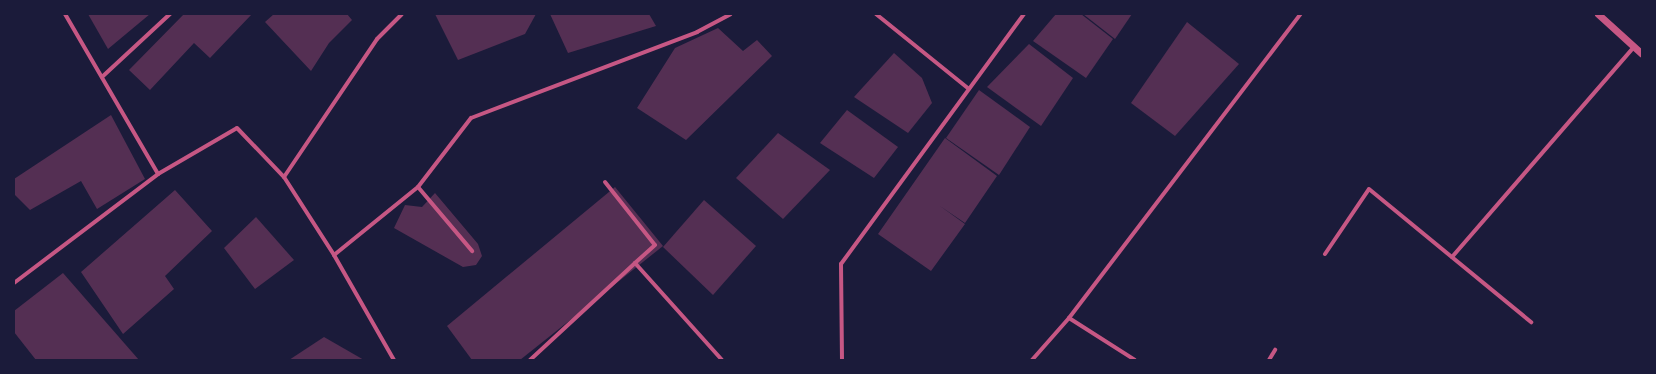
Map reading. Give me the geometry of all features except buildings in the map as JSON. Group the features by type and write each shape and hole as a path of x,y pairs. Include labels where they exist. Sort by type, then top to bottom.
{"street":[{"path":"65,14 158,174"},
{"path":"102,77 170,14"},
{"path":"284,177 377,39 402,14"},
{"path":"334,255 418,187 471,118 697,32 731,14"},
{"path":"876,14 969,89"},
{"path":"842,360 840,264 1024,14"},
{"path":"1032,360 1069,318 1301,14"},
{"path":"1598,14 1642,54"},
{"path":"1452,257 1634,47"},
{"path":"14,283 158,174 237,128 284,177 334,255 394,360"},
{"path":"530,360 656,245 605,182"},
{"path":"418,187 472,251"},
{"path":"1325,254 1369,189 1531,322"},
{"path":"635,263 722,360"},
{"path":"1069,318 1135,360"},
{"path":"1269,360 1275,350"}]}
